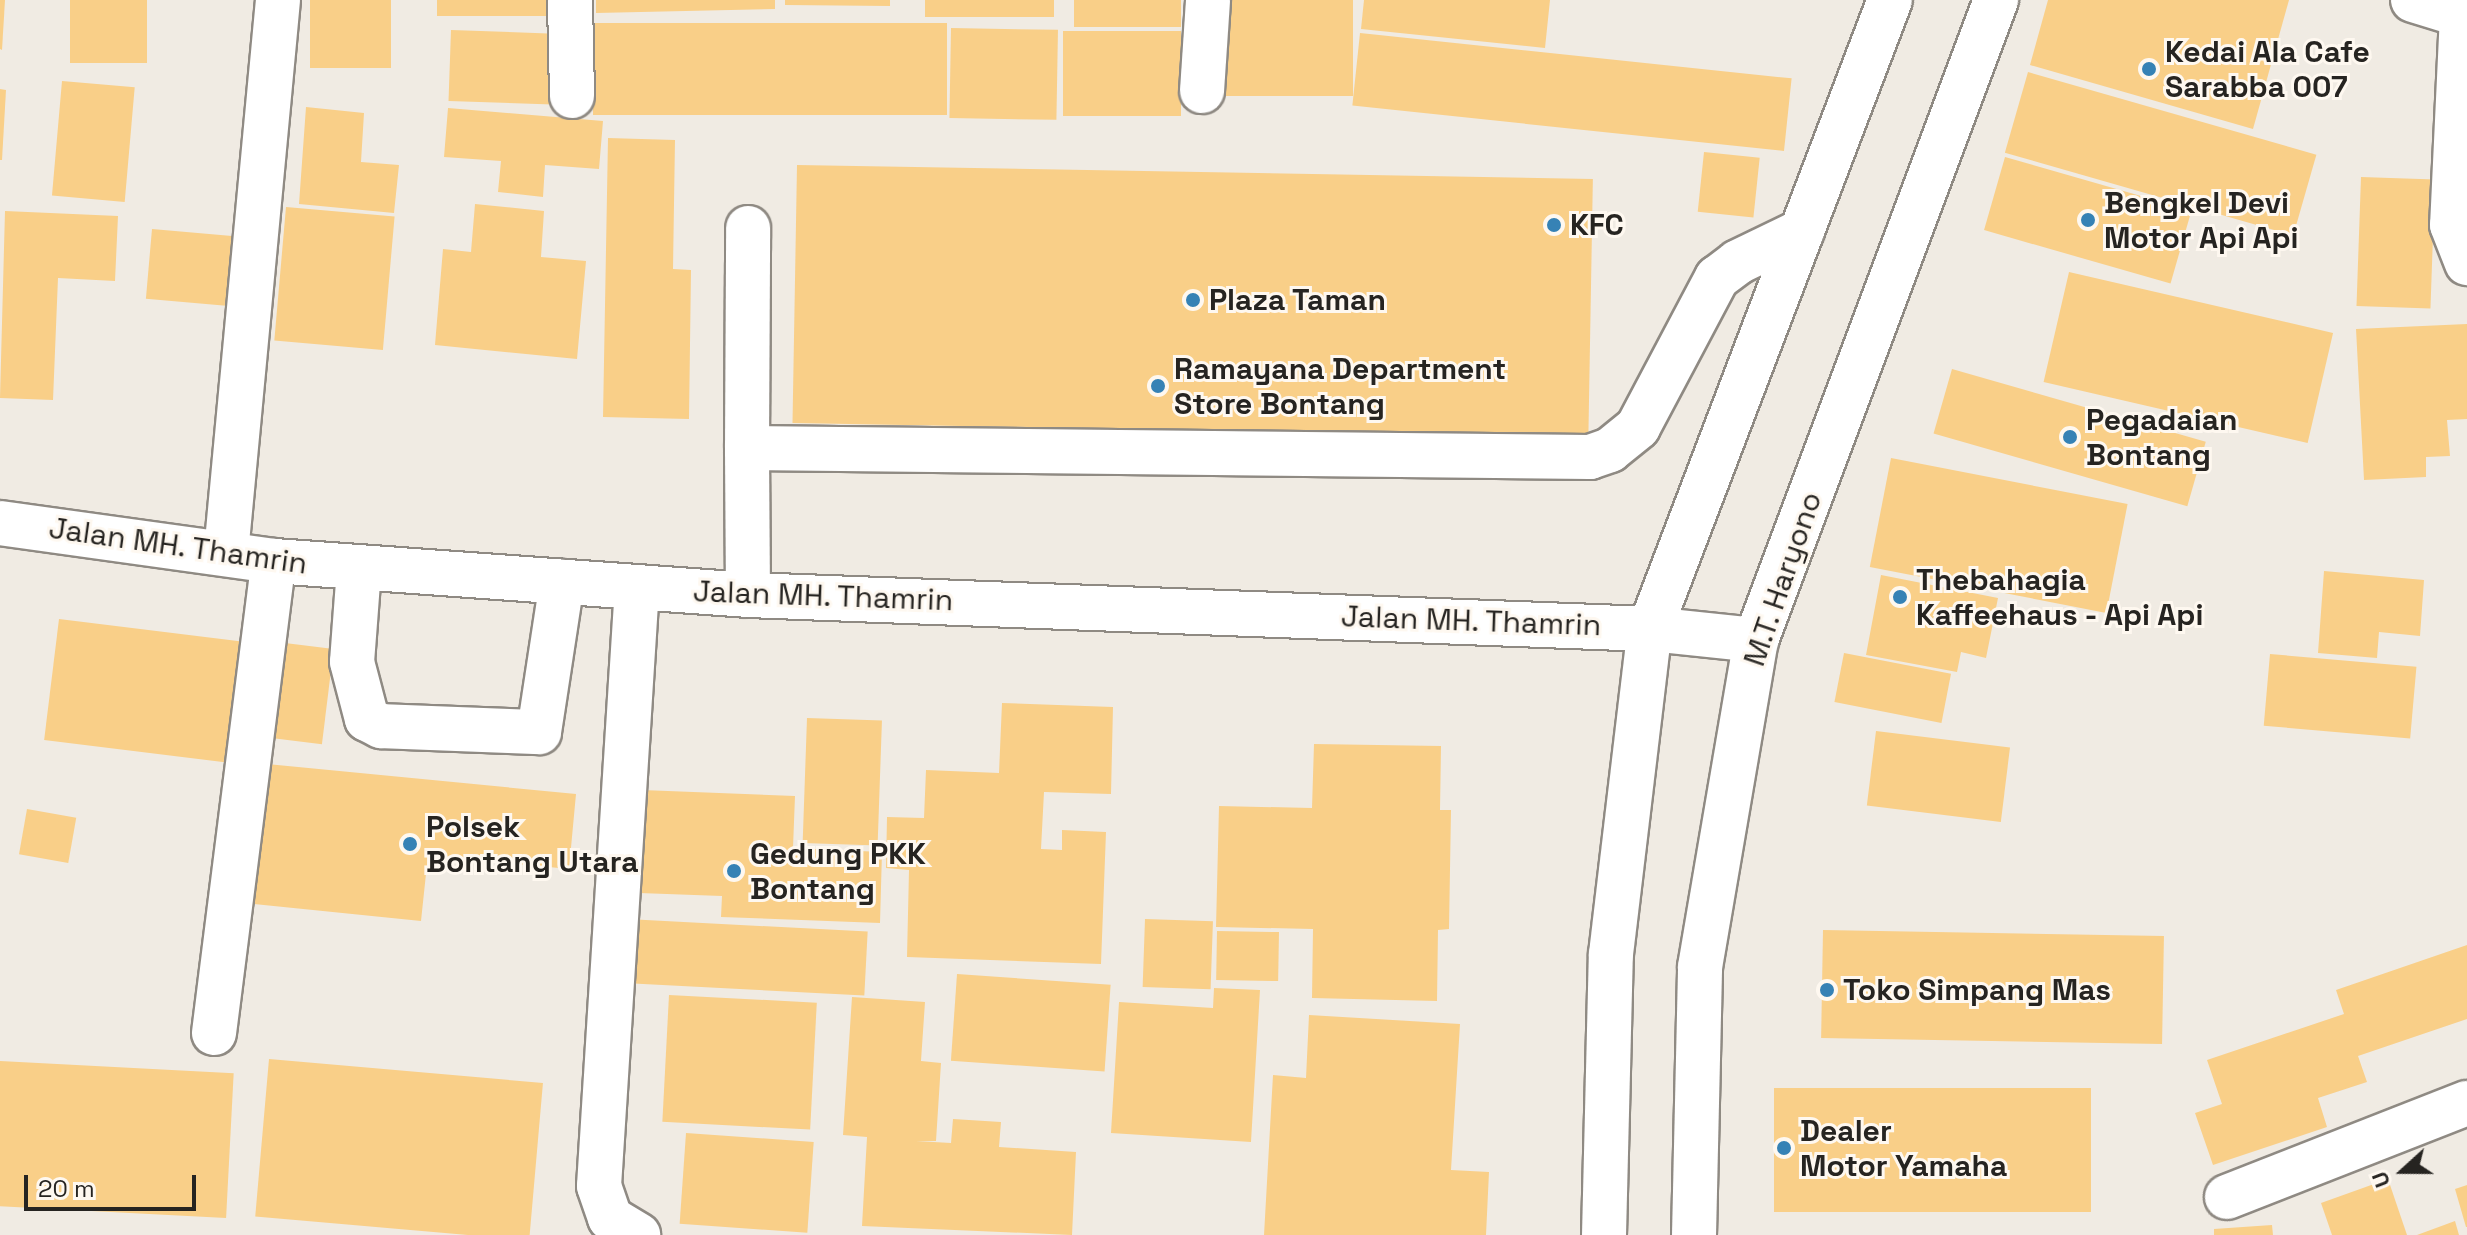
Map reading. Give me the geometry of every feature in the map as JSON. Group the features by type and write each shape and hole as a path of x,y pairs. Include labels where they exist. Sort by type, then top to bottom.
{"street":[{"path":"226,553 278,0"},
{"path":"570,0 572,96"},
{"path":"1202,91 1208,0"},
{"path":"1604,1235 1611,954 1650,629 1890,0"},
{"name":"M.T. Haryono","path":"1694,1235 1700,967 1756,640 1996,0"},
{"path":"2413,0 2465,15 2452,225 2467,263"},
{"path":"748,228 748,595"},
{"path":"747,448 1590,457 1627,441 1638,427 1717,278 1802,231"},
{"name":"Jalan MH. Thamrin","path":"0,523 274,561 748,595 1650,629 1756,640"},
{"path":"214,1033 274,561"},
{"path":"359,569 352,662 367,719 381,726 539,732 562,582"},
{"path":"637,587 599,1186 610,1218 638,1235"},
{"path":"2227,1197 2467,1103"}],"building":[{"path":"0,0 5,0 2,50 0,49"},
{"path":"70,0 147,0 147,63 70,63"},
{"path":"310,0 391,0 391,68 310,68"},
{"path":"437,0 559,0 559,16 437,16"},
{"path":"596,0 775,0 775,9 596,13"},
{"path":"785,0 890,0 890,6 785,5"},
{"path":"925,0 1054,0 1054,17 925,17"},
{"path":"1074,0 1181,0 1181,27 1074,27"},
{"path":"1226,0 1353,0 1353,96 1226,96"},
{"path":"1364,0 1550,0 1545,48 1361,29"},
{"path":"2048,0 2289,0 2253,129 2030,65"},
{"path":"593,23 947,23 947,115 593,115"},
{"path":"951,28 1058,30 1056,120 949,118"},
{"path":"451,30 555,34 552,105 449,101"},
{"path":"1063,31 1181,31 1181,116 1063,116"},
{"path":"1360,33 1792,78 1784,151 1352,106"},
{"path":"2028,72 2316,155 2293,235 2005,153"},
{"path":"62,81 135,87 125,202 52,196"},
{"path":"0,89 6,90 2,160 0,160"},
{"path":"306,107 364,113 361,162 399,165 394,213 299,204"},
{"path":"448,108 603,121 599,169 545,165 543,197 498,192 501,161 444,157"},
{"path":"608,138 675,140 673,269 691,270 689,419 603,417"},
{"path":"1704,152 1760,158 1753,218 1698,212"},
{"name":"Bengkel Devi Motor Api Api","path":"2005,157 2191,210 2171,284 1984,230"},
{"name":"Plaza Taman","path":"797,165 1593,179 1588,437 792,423"},
{"path":"2361,177 2435,180 2430,309 2356,306"},
{"path":"475,204 544,211 541,257 586,261 577,359 435,345 443,249 471,252"},
{"path":"286,207 395,216 383,350 274,340"},
{"path":"5,211 118,216 115,281 58,278 53,400 0,398"},
{"path":"152,229 238,236 232,306 146,299"},
{"path":"2069,272 2333,333 2308,443 2044,382"},
{"path":"2467,324 2467,419 2447,420 2450,456 2426,457 2426,477 2364,480 2356,329"},
{"name":"Pegadaian Bontang","path":"1952,369 2206,442 2187,506 1934,433"},
{"path":"1891,458 2128,504 2106,613 1870,567"},
{"path":"2324,571 2424,580 2420,636 2379,632 2377,658 2318,653"},
{"path":"1881,575 1998,598 1986,658 1961,652 1957,672 1866,655"},
{"path":"59,619 240,641 225,762 44,740"},
{"path":"285,643 334,649 322,744 273,738"},
{"path":"1844,653 1951,674 1941,723 1834,702"},
{"path":"2270,654 2416,667 2410,739 2264,726"},
{"path":"1002,703 1113,707 1111,794 1044,792 1041,849 1062,850 1062,830 1106,832 1101,964 907,957 909,870 886,868 887,817 924,818 926,770 999,773"},
{"path":"807,718 882,721 878,846 803,843"},
{"path":"1876,731 2010,747 2001,822 1867,805"},
{"path":"1314,744 1441,746 1440,810 1451,810 1449,929 1438,930 1437,1001 1312,998 1313,929 1216,927 1219,806 1312,808"},
{"name":"Polsek Bontang Utara","path":"267,764 576,794 569,869 428,855 421,921 243,903"},
{"name":"Gedung PKK Bontang","path":"642,790 795,796 793,848 882,852 880,923 721,917 722,896 639,893"},
{"path":"27,809 76,818 68,863 19,854"},
{"path":"627,919 868,932 864,996 624,983"},
{"path":"1145,919 1213,921 1211,989 1143,987"},
{"path":"1823,930 2164,936 2162,1044 1821,1038"},
{"path":"1217,931 1279,932 1278,981 1216,980"},
{"path":"2467,945 2467,1019 2358,1056 2367,1082 2318,1098 2327,1127 2213,1165 2195,1113 2222,1104 2207,1060 2344,1014 2336,990"},
{"path":"957,974 1111,985 1105,1072 951,1061"},
{"path":"1214,988 1260,990 1251,1142 1111,1133 1119,1002 1213,1008"},
{"path":"669,995 817,1003 810,1130 662,1122"},
{"path":"852,997 925,1002 921,1061 941,1063 936,1141 916,1141 951,1143 953,1119 1001,1122 999,1147 1076,1152 1072,1235 862,1226 867,1137 843,1135"},
{"path":"1309,1015 1460,1024 1451,1170 1489,1172 1486,1235 1264,1235 1273,1075 1306,1078"},
{"path":"269,1059 543,1083 530,1235 468,1235 255,1216"},
{"path":"0,1061 234,1073 226,1218 0,1206"},
{"path":"1774,1088 2091,1088 2091,1212 1774,1212"},
{"path":"686,1133 814,1142 807,1233 680,1224"},
{"path":"2388,1179 2407,1235 2332,1235 2321,1203"},
{"path":"2467,1185 2467,1227 2466,1227 2455,1189"},
{"path":"2455,1221 2459,1235 2417,1235"},
{"path":"2272,1225 2273,1235 2214,1235 2214,1229"}],"place":[{"name":"Kedai Ala Cafe Sarabba 007","path":"2149,69"},
{"name":"Bengkel Devi Motor Api Api","path":"2088,220"},
{"name":"KFC","path":"1554,225"},
{"name":"Plaza Taman","path":"1193,300"},
{"name":"Ramayana Department Store Bontang","path":"1158,386"},
{"name":"Pegadaian Bontang","path":"2070,437"},
{"name":"Thebahagia Kaffeehaus - Api Api","path":"1900,597"},
{"name":"Polsek Bontang Utara","path":"410,844"},
{"name":"Gedung PKK Bontang","path":"734,871"},
{"name":"Toko Simpang Mas","path":"1827,990"},
{"name":"Dealer Motor Yamaha","path":"1784,1148"}]}
